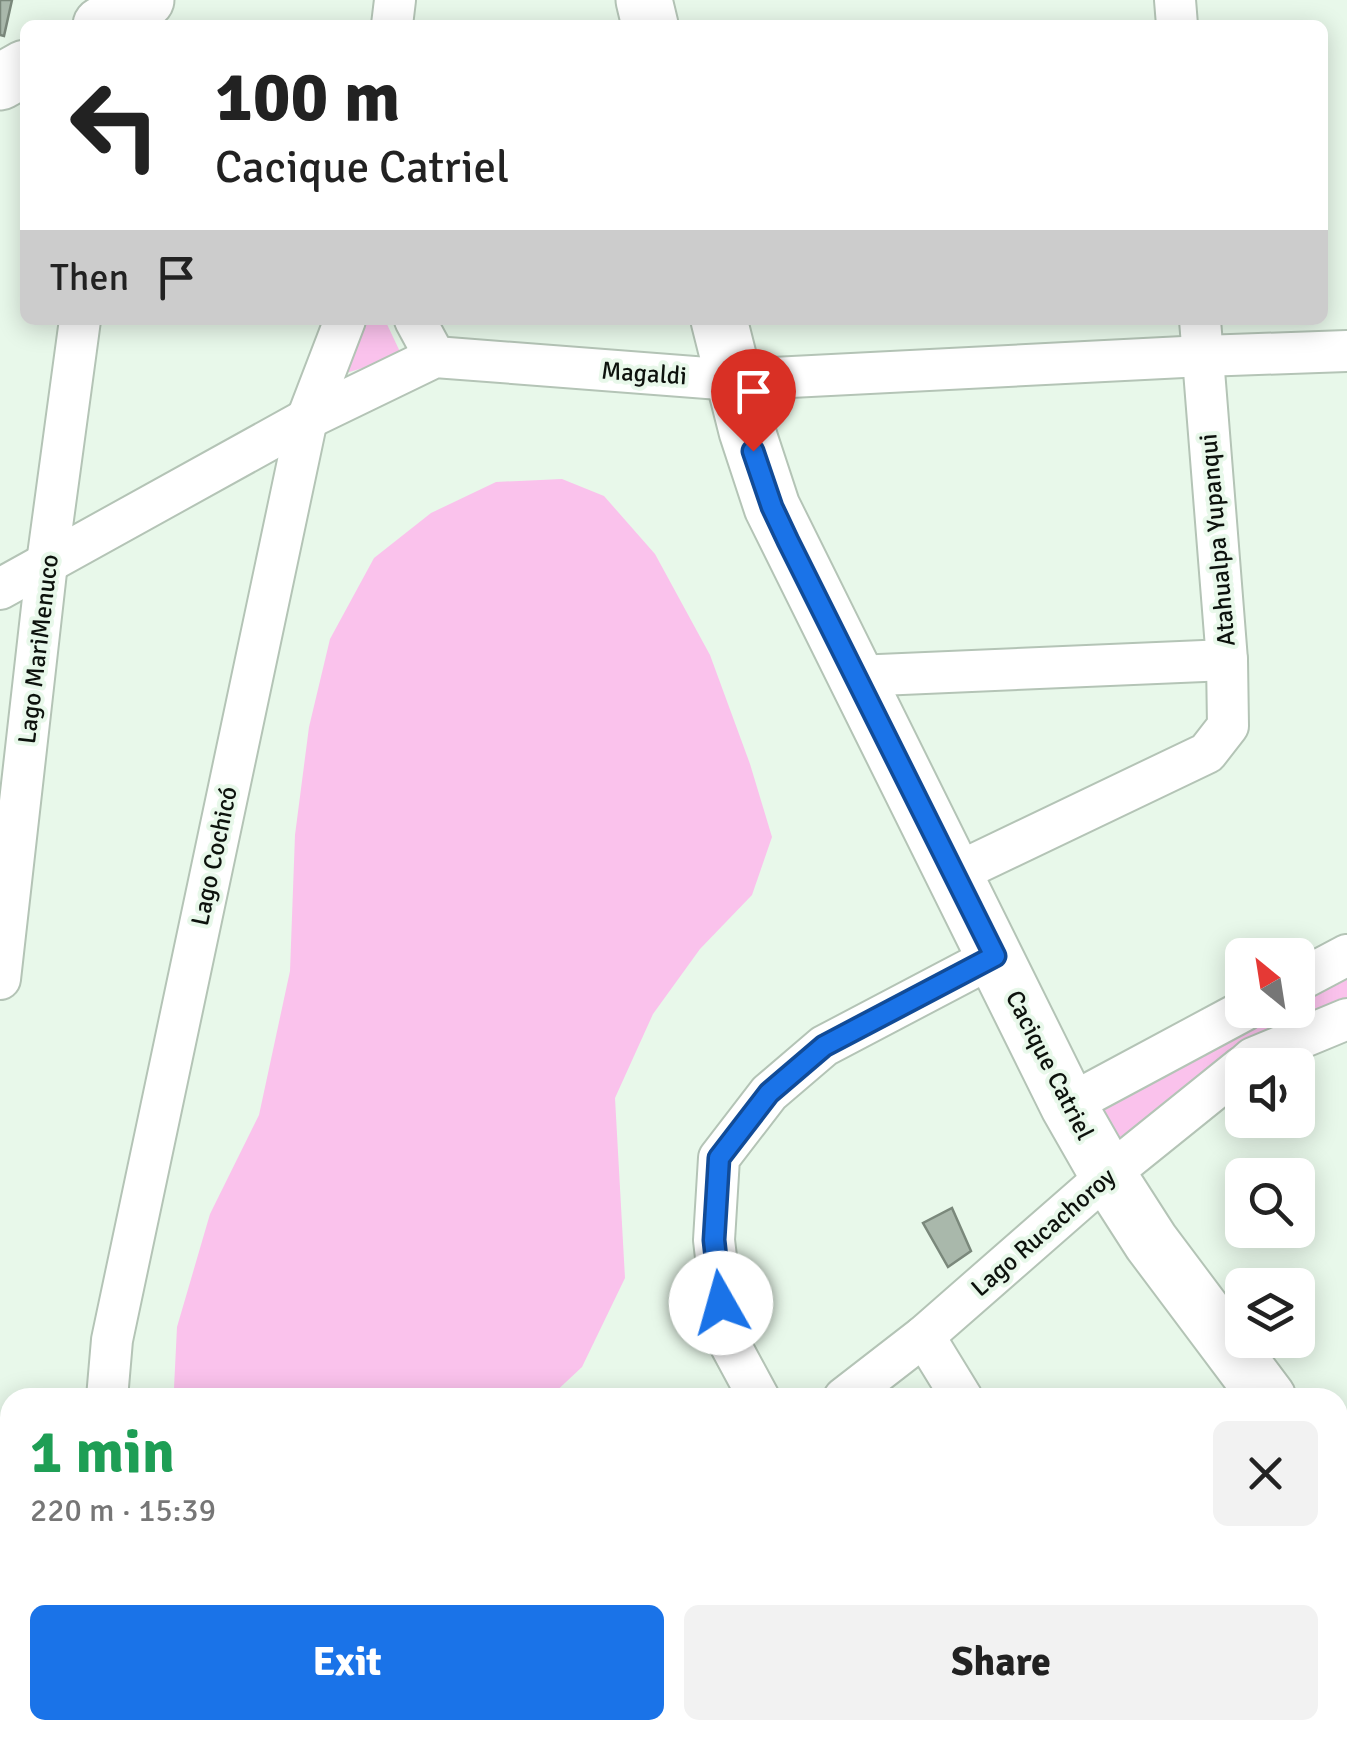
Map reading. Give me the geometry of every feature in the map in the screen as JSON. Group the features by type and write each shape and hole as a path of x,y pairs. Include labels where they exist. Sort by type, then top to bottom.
{"street":[{"name":"Lago MariMenuco","path":"0,979 79,325"},
{"name":"Lago Cochicó","path":"108,1388 112,1340 307,419 343,325"},
{"path":"0,589 307,419 436,357 418,325"},
{"name":"Cacique Catriel","path":"720,325 747,432 772,507 1068,1105 1151,1242 1260,1388"},
{"name":"Magaldi","path":"436,357 733,380 1201,338 1347,351"},
{"name":"Atahualpa Yupanqui","path":"954,874 1208,753 1228,726 1227,660 1201,338"},
{"path":"856,676 1227,660"},
{"path":"1315,972 1347,954"},
{"path":"754,1388 725,1335 714,1240 719,1158 769,1093 824,1046 995,956"},
{"name":"Lago Rucachoroy","path":"1278,1048 1347,1019"},
{"path":"1068,1105 1225,1020"},
{"name":"Lago Rucachoroy","path":"857,1388 924,1336 1108,1175 1225,1081"},
{"path":"924,1336 956,1388"}],"shaded area":[{"path":"361,325 387,325 402,356 343,374"},
{"path":"562,479 604,496 655,554 710,655 772,837 752,895 700,949 653,1014 615,1098 625,1278 582,1367 560,1388 174,1388 177,1327 210,1214 259,1115 290,971 295,835 309,727 330,639 374,558 431,513 496,482"},
{"path":"1347,978 1347,1006 1315,1026 1315,995"},
{"path":"1252,1028 1312,1028 1280,1048 1225,1048 1225,1083 1118,1150 1097,1109"}],"building":[{"path":"0,0 12,0 4,36 0,35"},
{"path":"952,1208 971,1251 948,1267 923,1223"}],"route":[{"path":"721,1303 714,1240 719,1158 769,1093 824,1046 995,956 788,541 753,451"}]}
